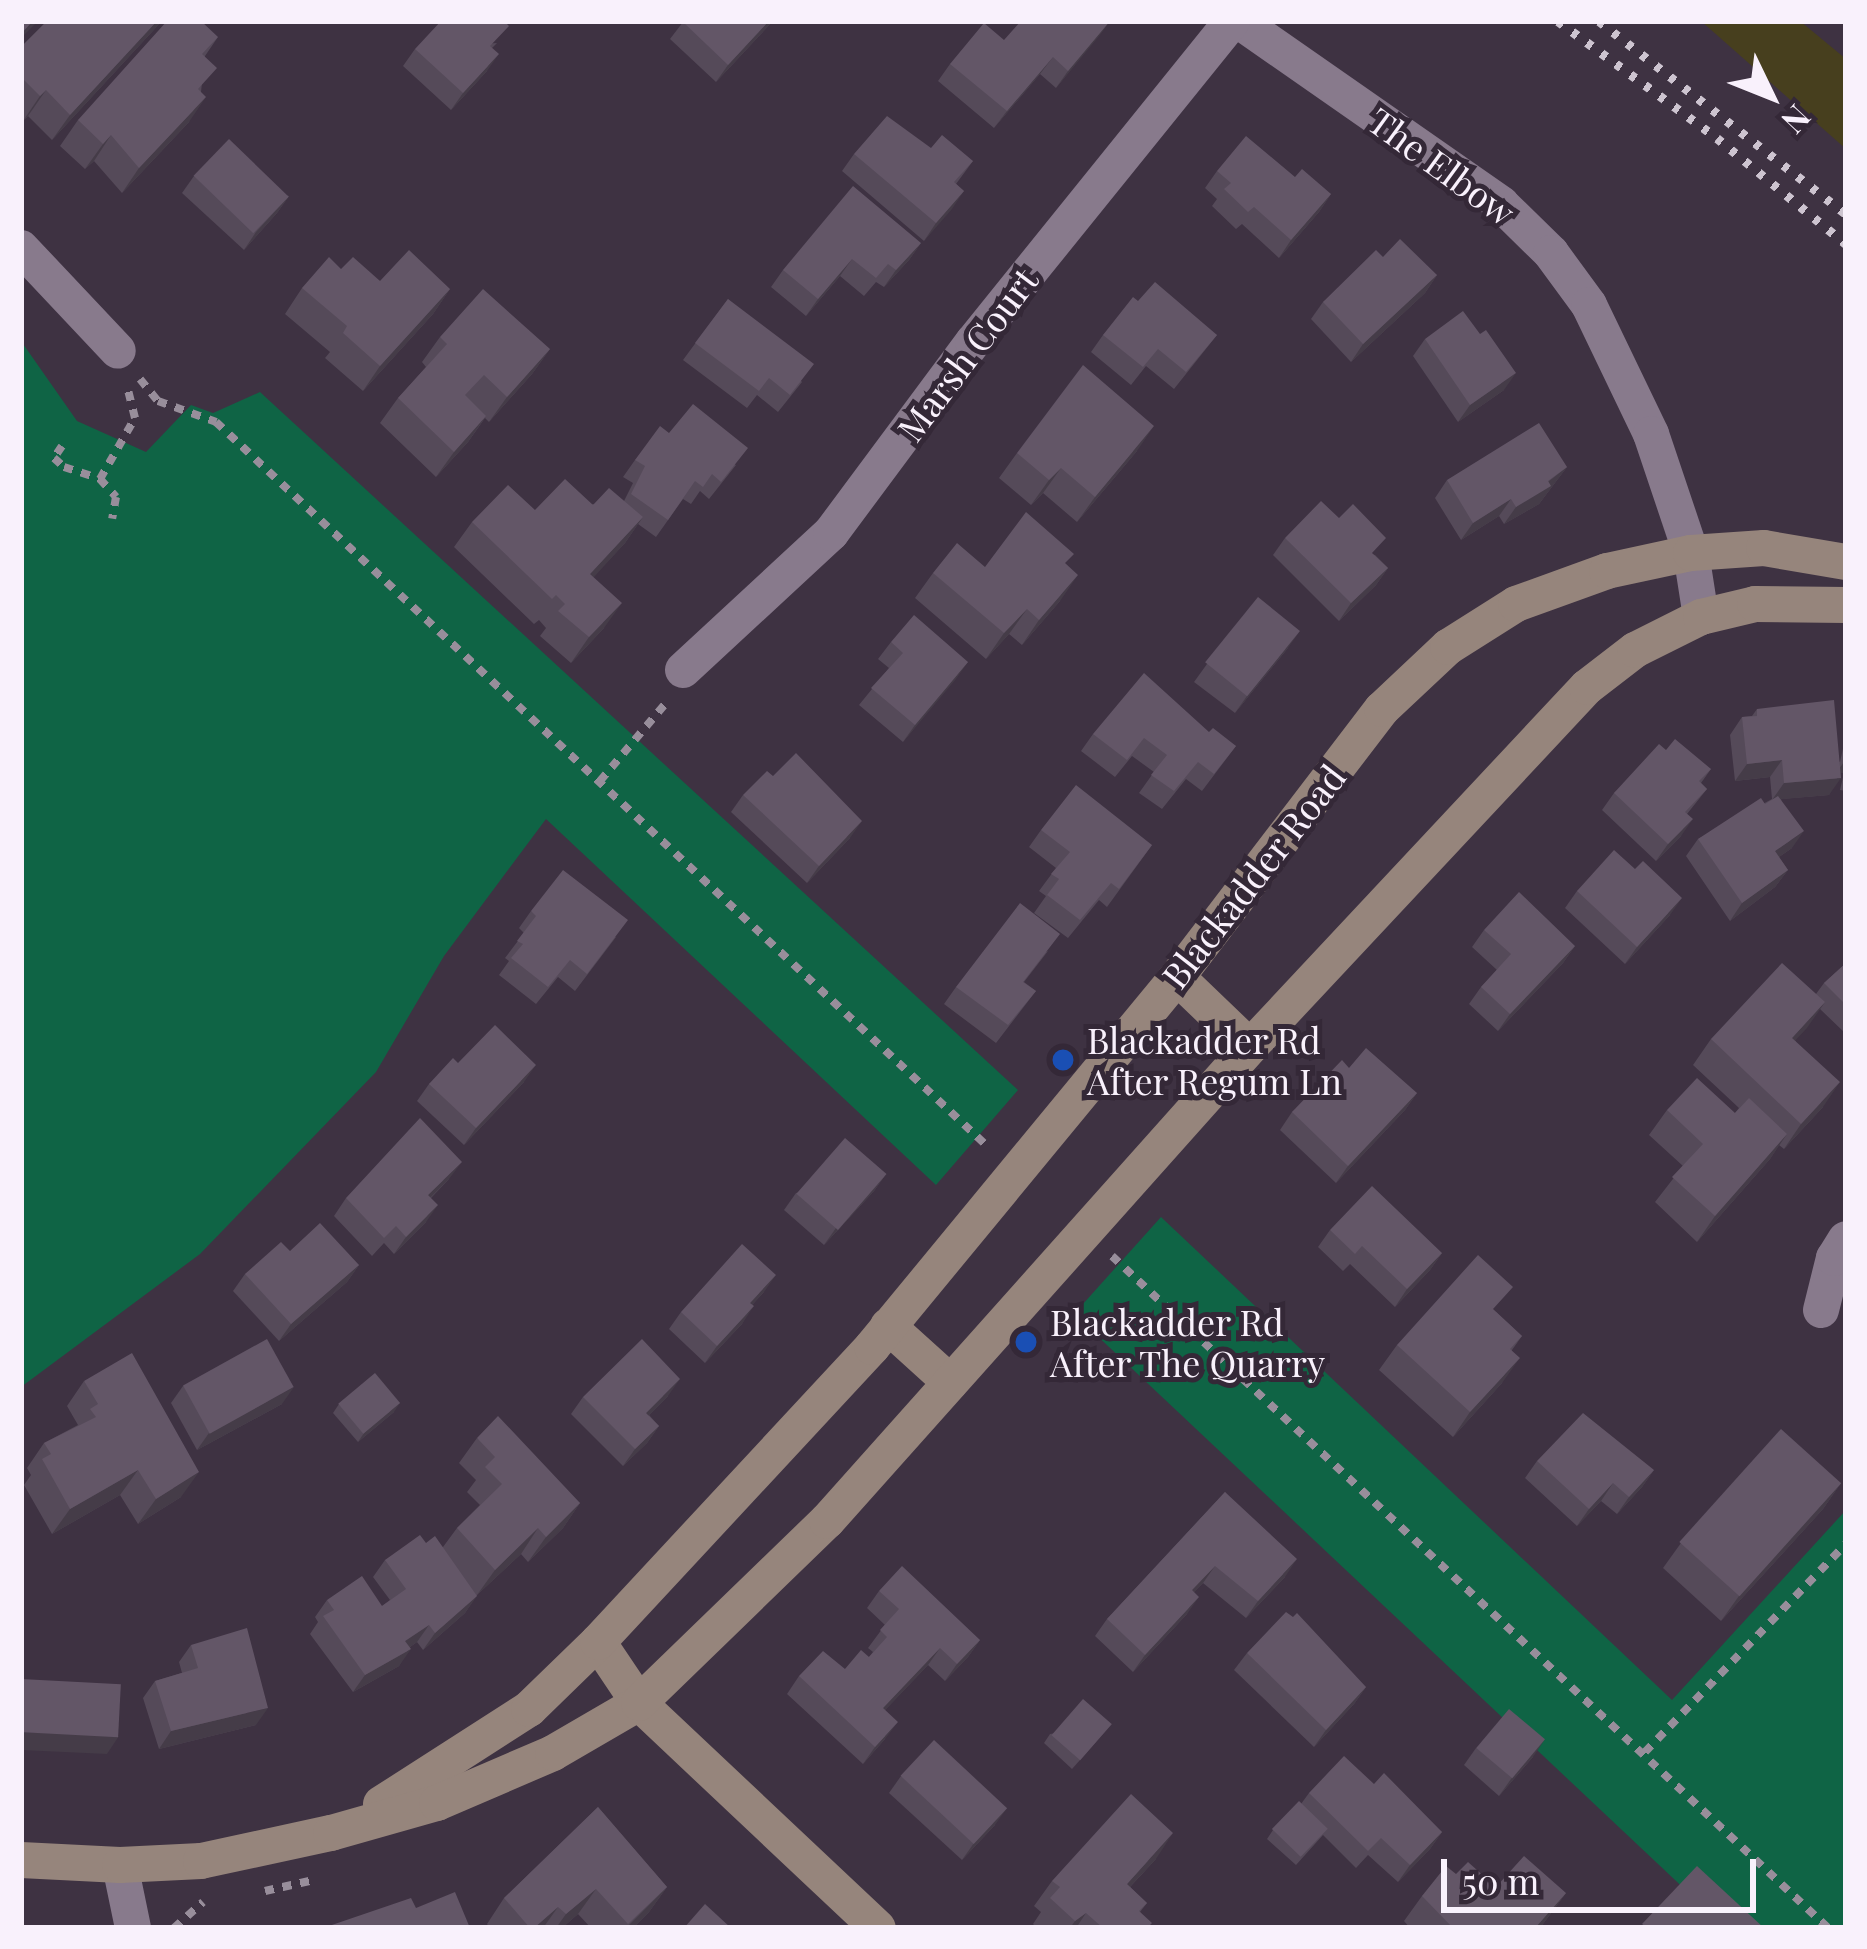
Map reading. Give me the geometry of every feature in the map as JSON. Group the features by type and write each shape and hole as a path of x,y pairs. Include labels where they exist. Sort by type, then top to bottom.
{"street":[{"name":"The Elbow","path":"1236,21 1501,204 1551,253 1589,305 1651,434 1691,554 1701,617"},
{"name":"Marsh Court","path":"683,670 831,533 987,325 1236,21"},
{"path":"21,248 118,351"},
{"name":"Blackadder Road","path":"332,1833 451,1764 529,1709 598,1642 888,1326 1177,977 1382,709 1448,647 1516,604 1607,571 1691,554 1764,548 1846,562"},
{"name":"Blackadder Road","path":"21,1860 120,1865 201,1861 332,1833 437,1803 553,1753 639,1703 827,1521 1250,1048 1587,686 1635,650 1701,617 1755,604 1846,605"},
{"path":"1177,977 1250,1048"},
{"path":"1821,1310 1834,1258 1846,1239"},
{"path":"888,1326 950,1382"},
{"path":"598,1642 639,1703 878,1928"},
{"path":"120,1865 133,1928"}],"path":[{"path":"100,479 135,418 118,351"},
{"path":"118,351 158,401 216,422 999,1157"},
{"path":"62,446 54,458 64,467 100,479 116,497 112,519"},
{"path":"600,781 661,714 683,670"},
{"path":"1106,1250 1828,1928"},
{"path":"1645,1752 1846,1544"},
{"path":"255,1892 318,1879"},
{"path":"174,1928 194,1906 212,1898"}],"green space":[{"path":"21,341 77,421 146,452 191,405 213,413 260,392 1018,1090 936,1185 546,819 444,956 376,1072 200,1254 21,1387"},
{"path":"1161,1217 1672,1700 1846,1510 1846,1928 1726,1928 1074,1314"}],"sand":[{"path":"1701,21 1800,21 1846,59 1846,149"}],"building":[{"path":"47,21 157,21 70,115 46,90 40,96 21,77 21,47"},
{"path":"167,21 201,21 218,37 202,54 217,68 198,89 206,97 139,168 111,135 103,144 78,120"},
{"path":"441,21 504,21 509,26 490,46 499,54 463,93 415,49"},
{"path":"684,21 769,21 728,65"},
{"path":"1021,21 1110,21 1068,71 1053,57 1007,111 950,64 984,23 1004,40"},
{"path":"887,116 931,148 942,135 973,161 954,182 964,191 936,223 854,154"},
{"path":"1246,136 1295,177 1302,169 1331,194 1291,240 1254,207 1248,212 1224,189 1231,183 1217,171"},
{"path":"229,139 289,197 253,233 194,176"},
{"path":"853,186 921,243 896,270 888,264 876,278 852,259 818,299 783,270"},
{"path":"1400,239 1437,275 1363,344 1323,302 1376,250 1383,257"},
{"path":"409,250 450,289 380,366 343,333 347,326 302,288 329,257 341,269 353,257 380,281"},
{"path":"1155,282 1217,335 1186,372 1158,349 1143,367 1103,335 1133,297 1138,301"},
{"path":"483,289 550,349 507,397 484,375 465,395 486,416 454,452 398,398 447,344 440,337"},
{"path":"728,299 814,364 790,395 769,378 759,391 695,343"},
{"path":"1463,311 1480,334 1486,330 1516,373 1470,405 1425,339"},
{"path":"1083,365 1154,426 1095,497 1061,468 1049,480 1017,453"},
{"path":"693,404 748,448 721,482 712,474 703,487 695,481 668,520 631,494 645,466 635,460 660,426 669,433"},
{"path":"1539,423 1567,467 1548,481 1551,486 1516,507 1511,499 1473,523 1447,480"},
{"path":"565,479 593,505 609,488 643,517 590,574 622,603 589,637 558,611 565,604 556,595 552,599 472,522 508,485 535,510"},
{"path":"1321,501 1339,518 1353,504 1386,538 1372,553 1388,568 1351,603 1285,538"},
{"path":"1026,512 1074,554 1065,563 1078,575 1039,620 1027,609 1004,633 933,573 957,543 985,567"},
{"path":"1258,597 1300,631 1247,696 1205,662"},
{"path":"914,615 968,662 915,725 871,688 903,653 891,642"},
{"path":"1144,673 1209,732 1213,728 1236,746 1214,774 1198,762 1174,791 1151,775 1167,755 1144,738 1127,760 1093,734"},
{"path":"1834,700 1841,778 1784,783 1782,760 1747,764 1742,717 1757,716 1757,709"},
{"path":"1675,739 1711,769 1699,781 1707,789 1685,812 1693,819 1668,844 1614,793 1659,744 1666,750"},
{"path":"796,753 862,821 819,866 743,795 767,771 773,776"},
{"path":"1076,785 1152,845 1119,889 1111,883 1080,920 1047,895 1059,879 1051,874 1070,852 1041,830"},
{"path":"1778,796 1804,831 1775,851 1788,870 1742,903 1698,839 1761,798 1765,804"},
{"path":"1614,850 1635,869 1643,861 1682,898 1637,947 1577,891"},
{"path":"563,870 628,920 587,974 570,960 548,987 511,958 536,916 531,911"},
{"path":"1519,892 1575,946 1510,1014 1481,987 1511,954 1484,930"},
{"path":"1020,903 1060,934 1023,982 1036,991 1008,1025 956,987"},
{"path":"1782,963 1825,1002 1792,1038 1840,1082 1801,1124 1711,1039"},
{"path":"1846,963 1846,1005 1824,983"},
{"path":"495,1025 536,1065 476,1128 429,1084 453,1058 458,1063"},
{"path":"1366,1048 1417,1093 1348,1166 1292,1112 1342,1060 1349,1068"},
{"path":"1697,1078 1735,1113 1749,1098 1787,1134 1715,1216 1672,1177 1703,1144 1667,1110"},
{"path":"420,1118 462,1162 428,1195 438,1205 406,1237 396,1226 384,1238 346,1198"},
{"path":"845,1138 887,1174 838,1230 796,1194"},
{"path":"1372,1186 1442,1253 1407,1289 1362,1246 1355,1254 1330,1230"},
{"path":"320,1223 359,1265 291,1324 245,1274 281,1242 290,1251"},
{"path":"742,1244 776,1275 717,1346 681,1312"},
{"path":"1478,1255 1513,1287 1493,1309 1522,1336 1510,1349 1520,1358 1470,1412 1397,1345"},
{"path":"267,1339 294,1387 210,1434 183,1386"},
{"path":"642,1339 680,1379 646,1413 659,1426 635,1449 583,1397"},
{"path":"132,1353 199,1472 156,1499 138,1470 70,1509 42,1459 51,1454 44,1443 96,1417 90,1409 98,1404 84,1381"},
{"path":"375,1373 400,1403 363,1434 338,1404"},
{"path":"1583,1413 1654,1470 1629,1497 1613,1483 1589,1509 1537,1461"},
{"path":"498,1416 580,1503 546,1537 538,1528 495,1570 457,1528 502,1484 485,1467 495,1457 477,1438"},
{"path":"1781,1429 1841,1483 1739,1596 1679,1542"},
{"path":"1225,1492 1297,1559 1258,1601 1215,1566 1192,1590 1199,1597 1145,1655 1107,1619"},
{"path":"420,1535 426,1543 435,1536 477,1596 435,1633 429,1625 405,1641 411,1649 365,1675 323,1616 334,1610 327,1600 362,1576 382,1606 406,1589 385,1560"},
{"path":"902,1566 980,1640 957,1664 940,1648 883,1708 898,1722 875,1747 799,1676 823,1651 845,1669 861,1650 869,1657 887,1637 880,1630 899,1609 879,1591"},
{"path":"1286,1612 1293,1617 1297,1613 1366,1687 1326,1730 1247,1653"},
{"path":"247,1628 268,1708 171,1731 155,1681 198,1668 191,1645"},
{"path":"21,1679 121,1684 118,1737 21,1732"},
{"path":"1083,1699 1112,1724 1080,1760 1052,1735"},
{"path":"1509,1709 1545,1739 1512,1778 1476,1748"},
{"path":"934,1740 1007,1808 974,1844 901,1776"},
{"path":"1344,1756 1374,1784 1384,1773 1442,1832 1410,1865 1381,1838 1368,1851 1309,1793"},
{"path":"1131,1794 1173,1833 1127,1884 1147,1903 1139,1911 1152,1923 1147,1928 1103,1928 1086,1913 1075,1921 1050,1898 1060,1887 1052,1881"},
{"path":"1299,1801 1328,1829 1301,1857 1272,1829"},
{"path":"598,1807 667,1887 628,1924 596,1889 566,1914 558,1907 530,1928 504,1898"},
{"path":"1524,1856 1566,1893 1535,1928 1453,1928 1422,1896 1446,1866 1456,1874 1468,1862 1496,1887"},
{"path":"1697,1866 1764,1928 1647,1928 1642,1924"},
{"path":"455,1892 470,1928 323,1928 411,1898 416,1908"},
{"path":"705,1904 731,1928 684,1928"}],"railway":[{"path":"1558,21 1717,138 1846,244"},
{"path":"1599,21 1846,214"}],"place":[{"name":"Blackadder Rd After Regum Ln","path":"1063,1060"},
{"name":"Blackadder Rd After The Quarry","path":"1026,1342"}]}
